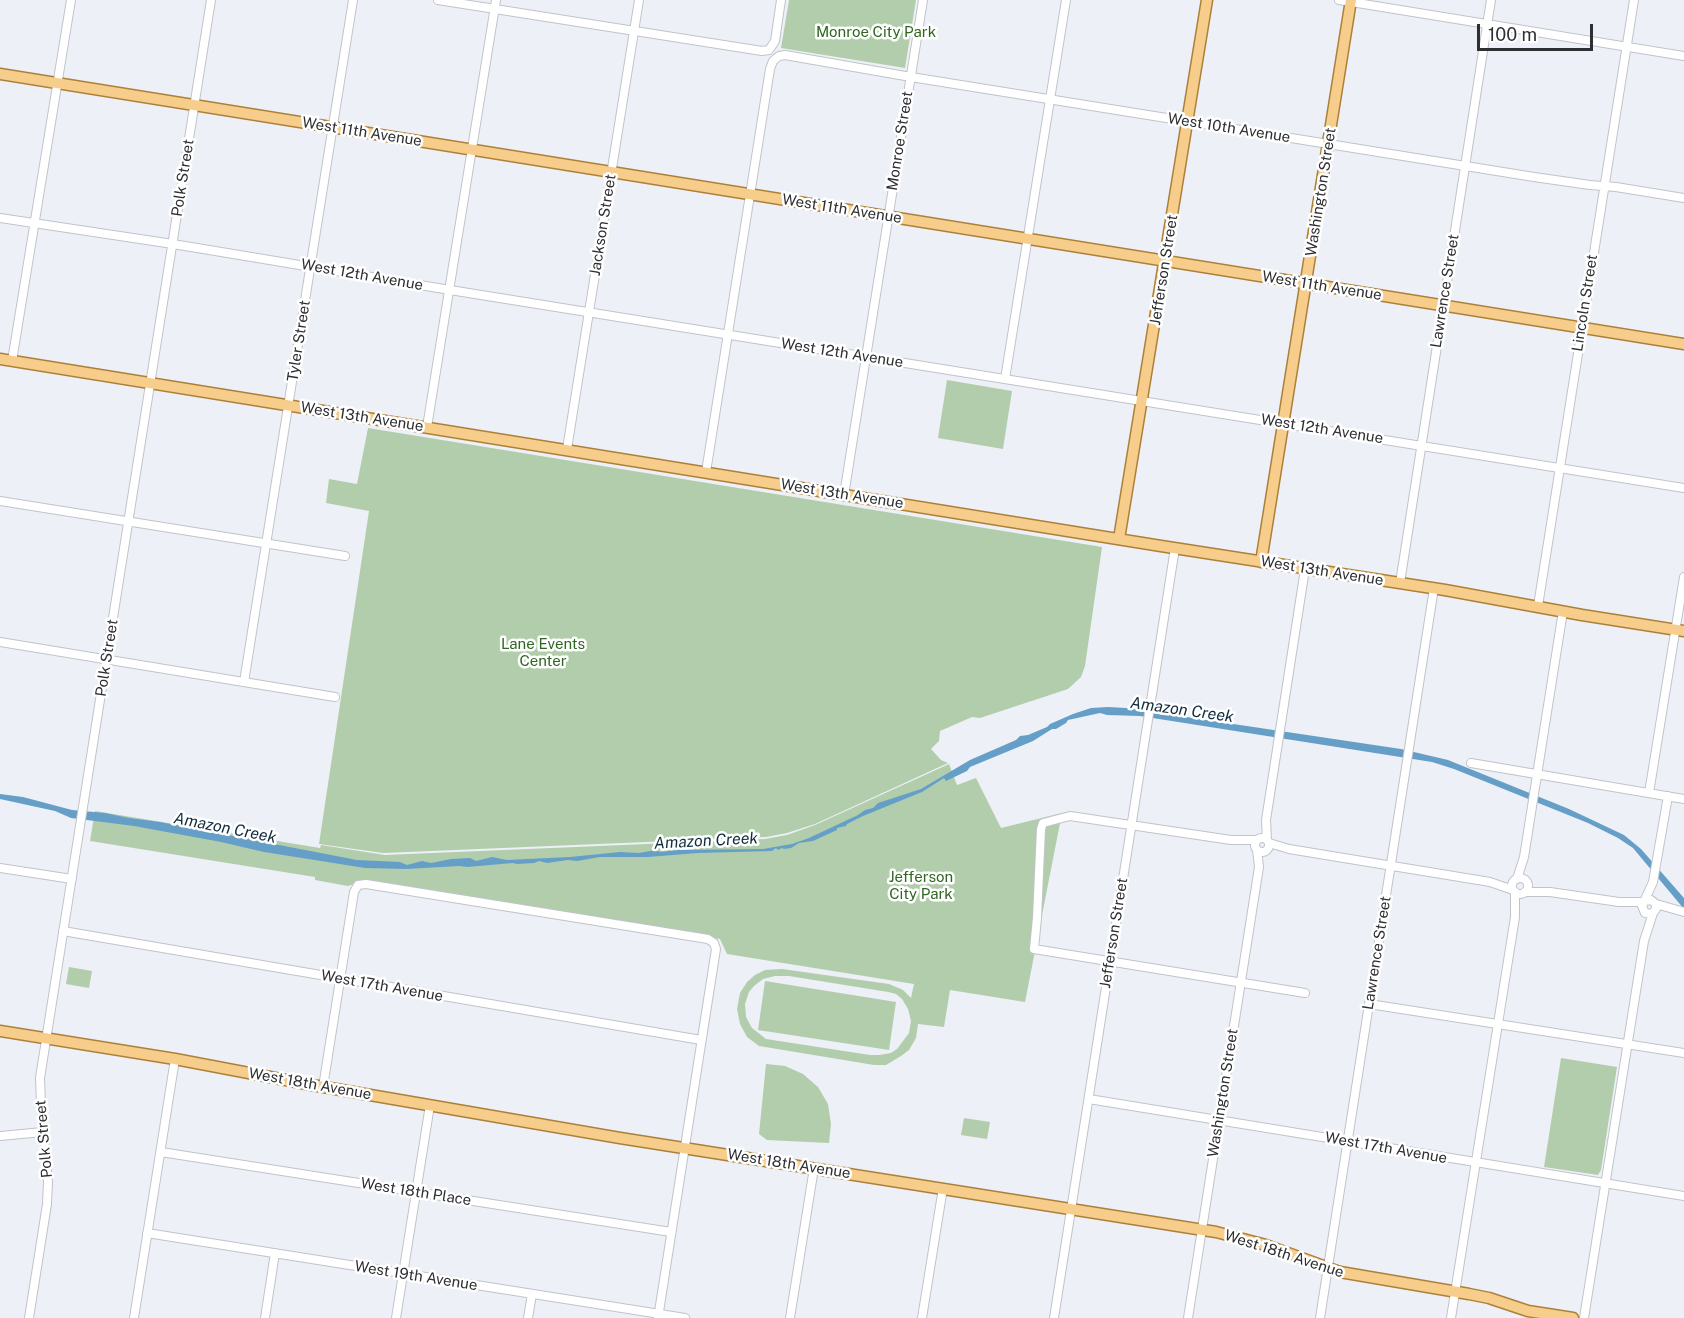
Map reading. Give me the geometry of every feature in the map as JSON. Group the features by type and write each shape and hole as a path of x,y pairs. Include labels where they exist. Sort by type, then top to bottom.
{"main road":[{"name":"Jefferson Street","path":"1119,539 1207,0"},
{"name":"Washington Street","path":"1261,561 1351,1"},
{"name":"West 11th Avenue","path":"0,74 1684,344"},
{"name":"West 13th Avenue","path":"0,359 1434,588 1679,630"},
{"name":"West 18th Avenue","path":"0,1031 175,1059 323,1087 685,1148 1231,1235 1353,1275 1490,1298 1528,1311 1573,1318"}],"street":[{"path":"12,361 70,0"},
{"name":"Polk Street","path":"29,1318 47,1204 48,1182 40,1087 46,1039 211,0"},
{"name":"Tyler Street","path":"244,681 353,0"},
{"path":"438,0 495,5 634,32 759,51 769,50 775,41 781,0"},
{"name":"Jackson Street","path":"567,449 639,0"},
{"name":"Monroe Street","path":"844,495 923,0"},
{"path":"1005,379 1066,0"},
{"path":"1339,0 1684,56"},
{"name":"Lawrence Street","path":"1400,583 1491,0"},
{"name":"Lincoln Street","path":"1538,606 1634,0"},
{"path":"427,427 495,5"},
{"name":"West 10th Avenue","path":"749,195 770,69 776,58 785,55 1545,178 1684,198"},
{"path":"706,472 749,195"},
{"name":"West 12th Avenue","path":"0,218 188,246 1684,488"},
{"path":"0,501 345,556"},
{"name":"Jefferson Street","path":"1054,1318 1175,548"},
{"name":"Washington Street","path":"1188,1318 1305,569"},
{"path":"1649,793 1679,630 1684,577"},
{"name":"Lawrence Street","path":"1320,1318 1434,588"},
{"path":"1451,1318 1563,611"},
{"path":"0,642 334,697"},
{"path":"1471,764 1684,799"},
{"path":"1584,1318 1626,1045 1668,796"},
{"path":"1305,993 1034,949 1043,824 1070,816 1683,912"},
{"path":"0,868 72,879"},
{"path":"323,1087 354,892 358,885 366,884 684,935 708,939 714,943 716,949 658,1316"},
{"name":"West 17th Avenue","path":"63,931 701,1040"},
{"path":"1369,1004 1684,1053"},
{"path":"134,1318 175,1059"},
{"name":"West 17th Avenue","path":"1089,1099 1684,1196"},
{"path":"396,1318 430,1105"},
{"path":"0,1137 43,1132"},
{"name":"West 18th Place","path":"160,1152 671,1232"},
{"path":"790,1318 814,1168"},
{"path":"922,1318 943,1188"},
{"name":"West 19th Avenue","path":"147,1233 658,1316 684,1318"},
{"path":"265,1318 275,1253"},
{"path":"528,1318 532,1294"}],"green space":[{"name":"Monroe City Park","path":"789,0 916,0 905,68 781,48"},
{"path":"947,380 1012,391 1003,449 938,438"},
{"name":"Lane Events Center","path":"368,428 1102,547 1085,666 1081,677 1068,689 980,718 972,717 940,731 939,741 931,749 941,760 948,763 815,824 787,833 766,837 383,853 319,844 369,511 326,503 329,479 357,484"},
{"name":"Jefferson City Park","path":"949,764 957,785 976,778 1001,828 1062,813 1025,1002 950,990 944,1027 918,1024 916,1038 909,1050 886,1065 759,1046 747,1037 740,1024 737,1009 740,993 747,982 765,970 782,969 889,984 903,990 911,998 914,984 727,954 720,939 364,881 348,886 315,880 315,877 90,841 95,811 320,848 321,845 385,855 765,839 787,835 815,825","holes":["789,976 896,994 908,1009 911,1021 909,1033 897,1049 891,1053 879,1055 766,1039 752,1028 746,1017 745,1004 749,992 763,979"]},
{"path":"69,967 92,971 89,988 66,984"},
{"path":"765,981 896,1002 889,1050 758,1030"},
{"path":"1561,1058 1617,1067 1601,1170 1598,1175 1544,1167"},
{"path":"766,1064 785,1066 803,1074 818,1087 828,1104 831,1124 829,1143 767,1140 759,1134"},
{"path":"964,1118 990,1122 987,1139 961,1135"}],"water":[{"path":"1108,707 1401,749 1448,760 1569,809 1624,835 1641,849 1684,898 1684,909 1633,848 1618,838 1588,823 1454,769 1432,762 1140,716 1100,713 1068,720 1033,741 970,767 967,771 946,781 944,778 922,792 863,816 813,841 799,843 791,848 778,850 776,848 772,851 600,857 577,861 547,863 539,861 467,867 365,868 264,852 134,826 71,818 55,811 0,799 0,794 23,797 72,810 160,822 357,860 400,862 407,865 422,861 431,863 470,858 476,861 492,857 507,860 620,852 639,853 656,850 660,852 763,849 792,844 809,838 873,808 878,803 921,789 970,760 1016,740 1020,736 1028,735 1091,708"}],"water label":[{"name":"Amazon Creek","path":"1182,710"},
{"name":"Amazon Creek","path":"225,828"},
{"name":"Amazon Creek","path":"706,841"}]}
